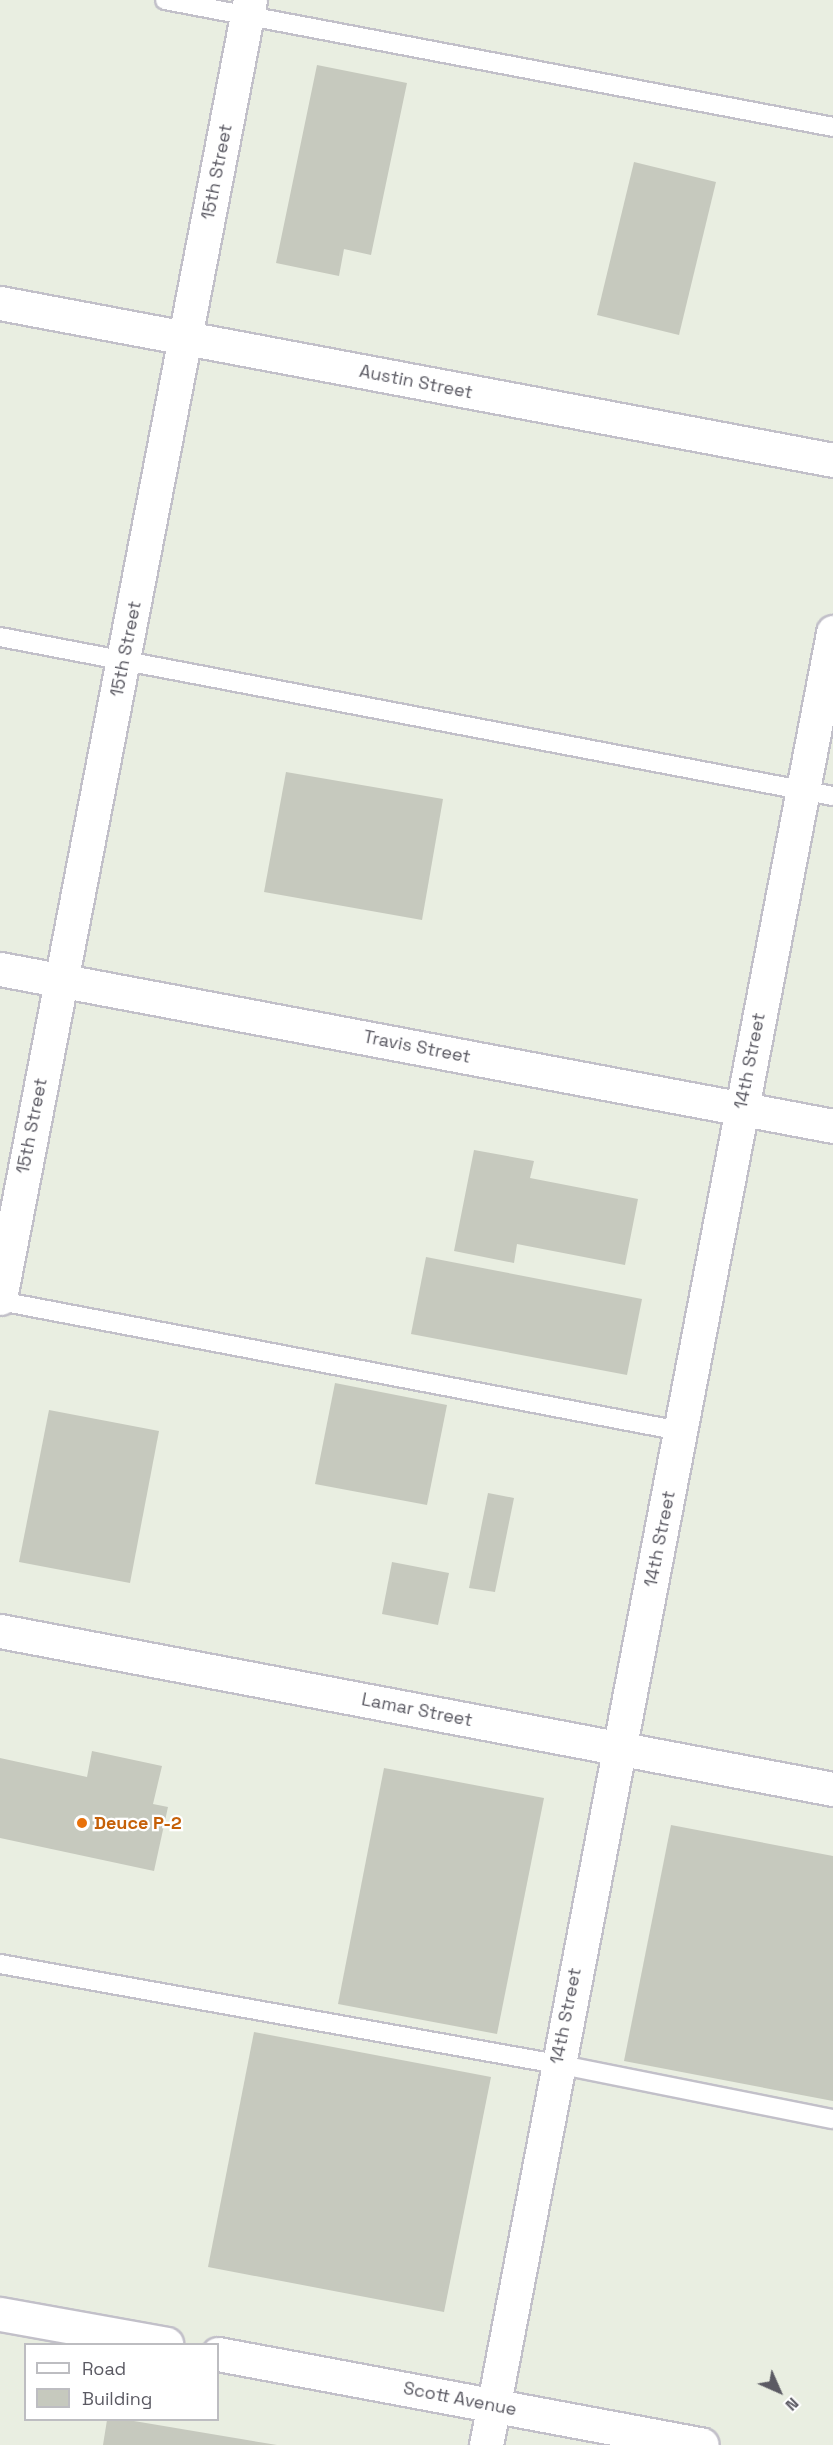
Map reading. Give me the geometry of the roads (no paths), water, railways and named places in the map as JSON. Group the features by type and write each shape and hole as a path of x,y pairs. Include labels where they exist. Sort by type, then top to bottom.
{"street":[{"name":"15th Street","path":"0,1300 248,8"},
{"name":"Austin Street","path":"0,303 833,460"},
{"name":"14th Street","path":"486,2445 741,1108 818,793 833,632"},
{"name":"Travis Street","path":"0,969 833,1126"},
{"name":"Lamar Street","path":"0,1631 833,1789"},
{"path":"0,2314 160,2343"},
{"name":"Scott Avenue","path":"219,2354 702,2445"}],"lane":[{"path":"165,0 248,8 833,127"},
{"path":"0,637 818,793"},
{"path":"0,1300 680,1431"},
{"path":"0,1964 557,2064 833,2119"}],"place":[{"name":"Deuce P-2","path":"82,1823"}]}
